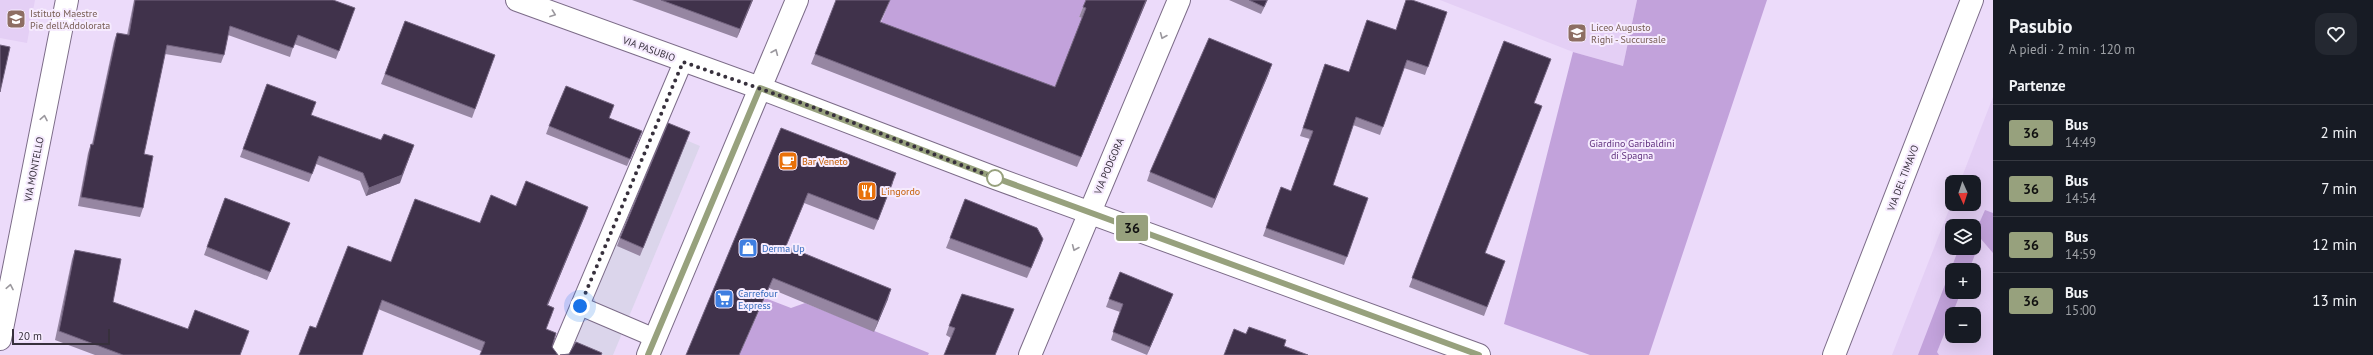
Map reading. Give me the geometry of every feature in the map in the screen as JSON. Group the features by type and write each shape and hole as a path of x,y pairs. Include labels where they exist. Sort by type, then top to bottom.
{"street":[{"name":"VIA MONTELLO","path":"0,339 67,0"},
{"name":"VIA PASUBIO","path":"517,0 683,62 760,88 1090,212 1479,355"},
{"path":"651,346 797,0"},
{"name":"VIA PODGORA","path":"1030,355 1179,0"},
{"name":"VIA DEL TIMAVO","path":"1834,355 1972,0"}],"lane":[{"path":"559,355 683,62"},
{"path":"580,306 651,346"}],"shaded area":[{"name":"Istituto Maestre Pie dell'Addolorata","path":"0,0 35,0 27,43 0,38"},
{"name":"Liceo Augusto Righi - Succursale","path":"1440,0 1637,0 1623,66 1573,52"},
{"path":"1993,97 1993,355 1892,355 1945,220 1945,255 1981,255 1981,219 1945,219 1948,211 1981,211 1981,175 1963,175"},
{"path":"662,130 700,146 613,355 568,355"}],"green space":[{"path":"890,0 1086,0 1079,17 1083,18 1050,98 877,32"},
{"name":"Giardino Garibaldini di Spagna","path":"1637,0 1767,0 1649,355 1590,355 1504,324 1573,52 1623,66"},
{"path":"1985,210 1993,213 1993,253 1981,239 1981,219"},
{"path":"1956,255 1975,255 1972,263 1953,263"},
{"path":"1945,285 1945,299 1958,299 1955,307 1945,307 1945,332 1937,352 1939,355 1918,355"},
{"path":"765,298 791,308 805,303 929,353 928,355 739,355"}],"building":[{"path":"135,0 333,0 355,8 339,51 298,35 293,48 230,26 224,55 167,45 144,154 153,156 143,208 81,197 91,144 93,145 117,33 129,35"},
{"path":"661,0 752,0 740,29"},
{"path":"836,0 890,0 880,22 1055,87 1086,8 1083,7 1086,0 1146,0 1081,157 815,54"},
{"path":"1249,0 1267,0 1264,7"},
{"path":"1406,0 1412,0 1447,12 1428,67 1407,60 1383,127 1356,117 1333,185 1368,198 1347,257 1266,228 1281,187 1291,191 1313,131 1303,128 1325,64 1349,72 1367,20 1396,30"},
{"path":"405,21 495,55 475,109 385,74"},
{"path":"1209,38 1272,64 1215,199 1150,172"},
{"path":"1504,41 1551,59 1534,103 1542,106 1485,253 1505,261 1487,307 1412,278"},
{"path":"0,45 10,47 0,92"},
{"path":"267,84 316,102 311,115 381,140 384,134 414,145 402,175 369,188 363,173 319,156 312,174 243,149"},
{"path":"566,86 614,105 609,118 642,131 630,159 549,126"},
{"path":"668,123 690,132 643,248 620,238"},
{"path":"781,128 896,173 878,220 808,193 786,246 891,289 878,321 773,278 739,355 686,355"},
{"path":"526,181 588,207 547,305 554,308 546,329 556,333 552,347 558,355 480,355 485,342 382,300 362,355 299,355 310,326 316,328 348,246 391,262 415,199 480,223 491,195 516,206"},
{"path":"225,198 290,223 270,272 207,247"},
{"path":"965,199 1037,228 1043,239 1031,268 950,238"},
{"path":"75,250 121,259 113,302 188,329 195,310 249,331 240,355 123,355 59,331"},
{"path":"1120,272 1173,294 1150,347 1113,332 1123,304 1109,299"},
{"path":"962,294 1014,309 995,355 944,355 955,328 949,326"},
{"path":"1249,327 1286,340 1284,346 1308,355 1224,355 1234,329 1246,334"},
{"path":"576,342 602,353 601,355 560,355 569,354"}],"bus line":[{"name":"36","path":"648,355 760,88 787,97 996,178 1479,355"}],"place":[{"name":"Istituto Maestre Pie dell'Addolorata","path":"16,19"},
{"name":"Liceo Augusto Righi - Succursale","path":"1577,33"},
{"name":"Bar Veneto","path":"788,161"},
{"name":"L'ingordo","path":"867,191"},
{"name":"Derma Up","path":"748,248"},
{"name":"Carrefour Express","path":"724,299"}],"route":[{"path":"580,306 683,62 787,97 995,178"}]}
